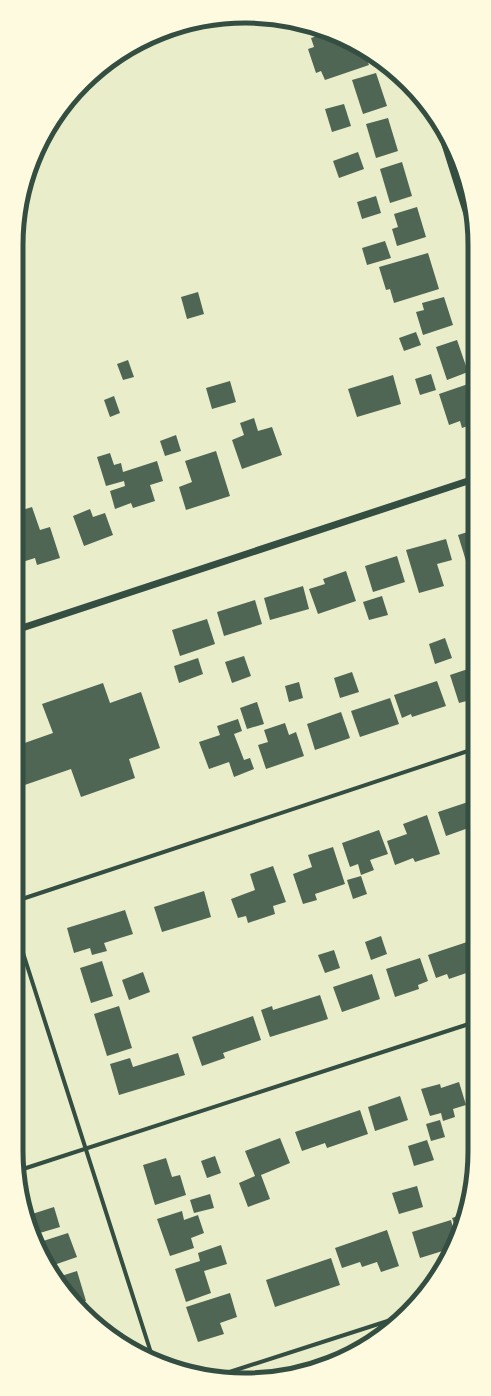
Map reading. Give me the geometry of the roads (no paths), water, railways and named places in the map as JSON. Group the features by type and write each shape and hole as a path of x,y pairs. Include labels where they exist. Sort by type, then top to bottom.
{"street":[{"path":"443,144 466,216"},
{"path":"23,628 468,481"},
{"path":"23,899 468,751"},
{"path":"23,953 150,1351"},
{"path":"24,1169 468,1024"},
{"path":"230,1373 389,1321"}]}
